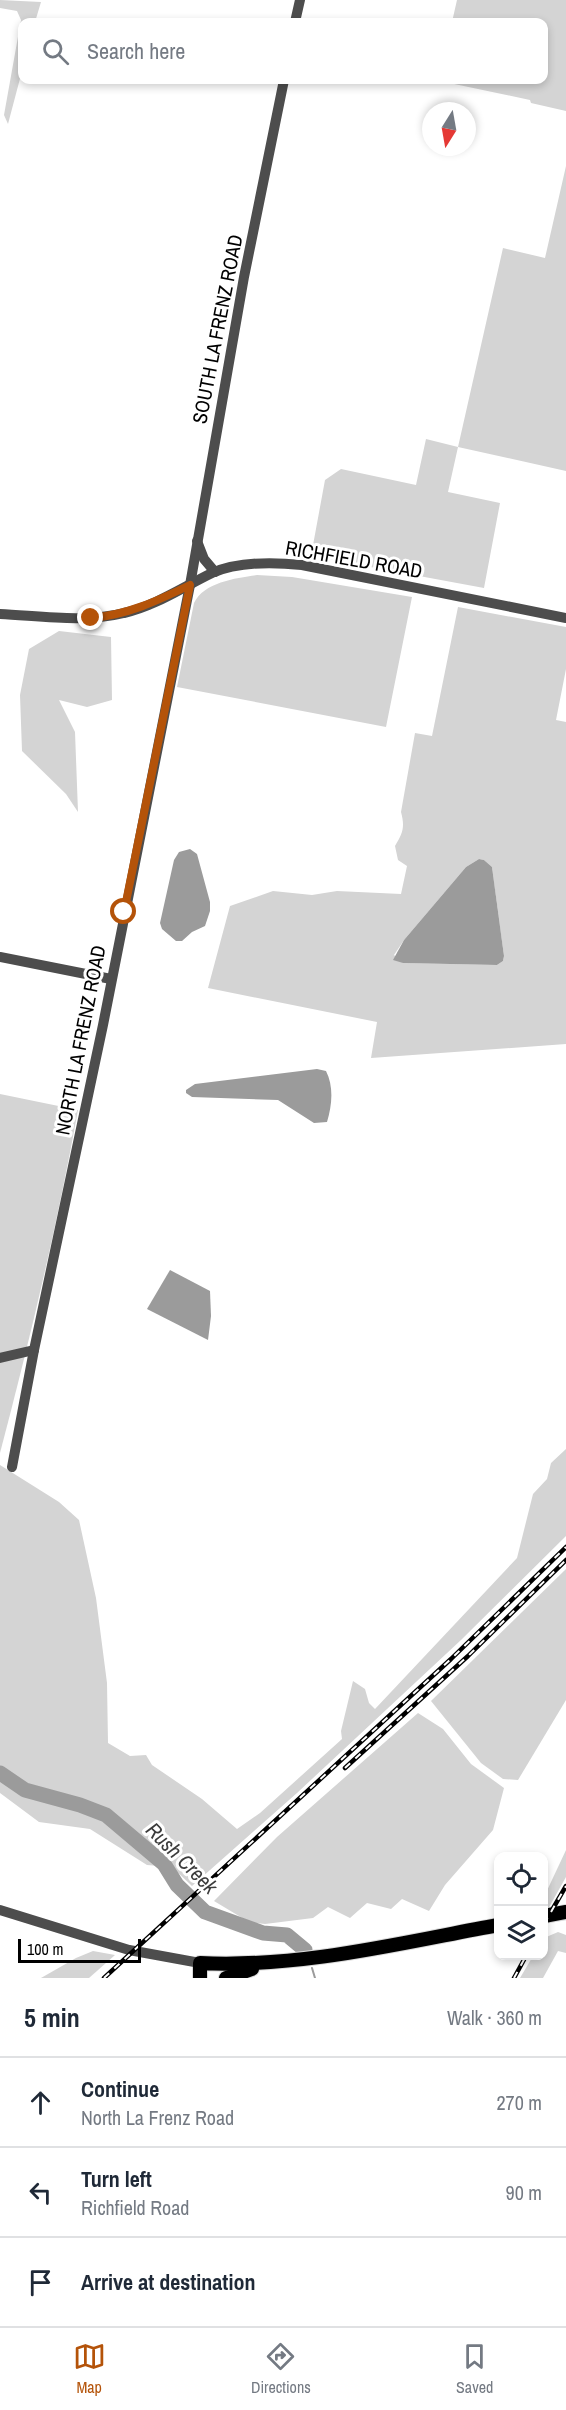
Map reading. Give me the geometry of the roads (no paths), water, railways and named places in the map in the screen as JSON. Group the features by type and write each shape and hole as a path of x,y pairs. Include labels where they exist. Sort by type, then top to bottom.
{"main road":[{"path":"548,1915 566,1912"},
{"path":"200,1978 200,1963 270,1964 316,1958 494,1925"},
{"path":"225,1978 270,1964"}],"street":[{"path":"296,18 300,0"},
{"name":"SOUTH LA FRENZ ROAD","path":"190,585 244,277 283,84"},
{"path":"197,541 204,559 215,572"},
{"name":"RICHFIELD ROAD","path":"0,614 74,618 108,617 142,608 215,572 254,564 302,565 566,618"},
{"name":"NORTH LA FRENZ ROAD","path":"12,1467 190,585"},
{"path":"0,957 111,979"},
{"path":"0,1358 34,1350"},
{"path":"0,1910 129,1950 200,1963"}],"waterway":[{"name":"Rush Creek","path":"0,1773 25,1790 80,1805 106,1815 164,1864 177,1885 205,1912 263,1933 287,1935 305,1950"},
{"name":"Rush Creek","path":"312,1968 315,1978"}],"railway":[{"path":"104,1978 451,1659 566,1547"},
{"path":"345,1768 468,1656 566,1560"},
{"path":"548,1917 566,1886"},
{"path":"514,1978 524,1960"}]}
